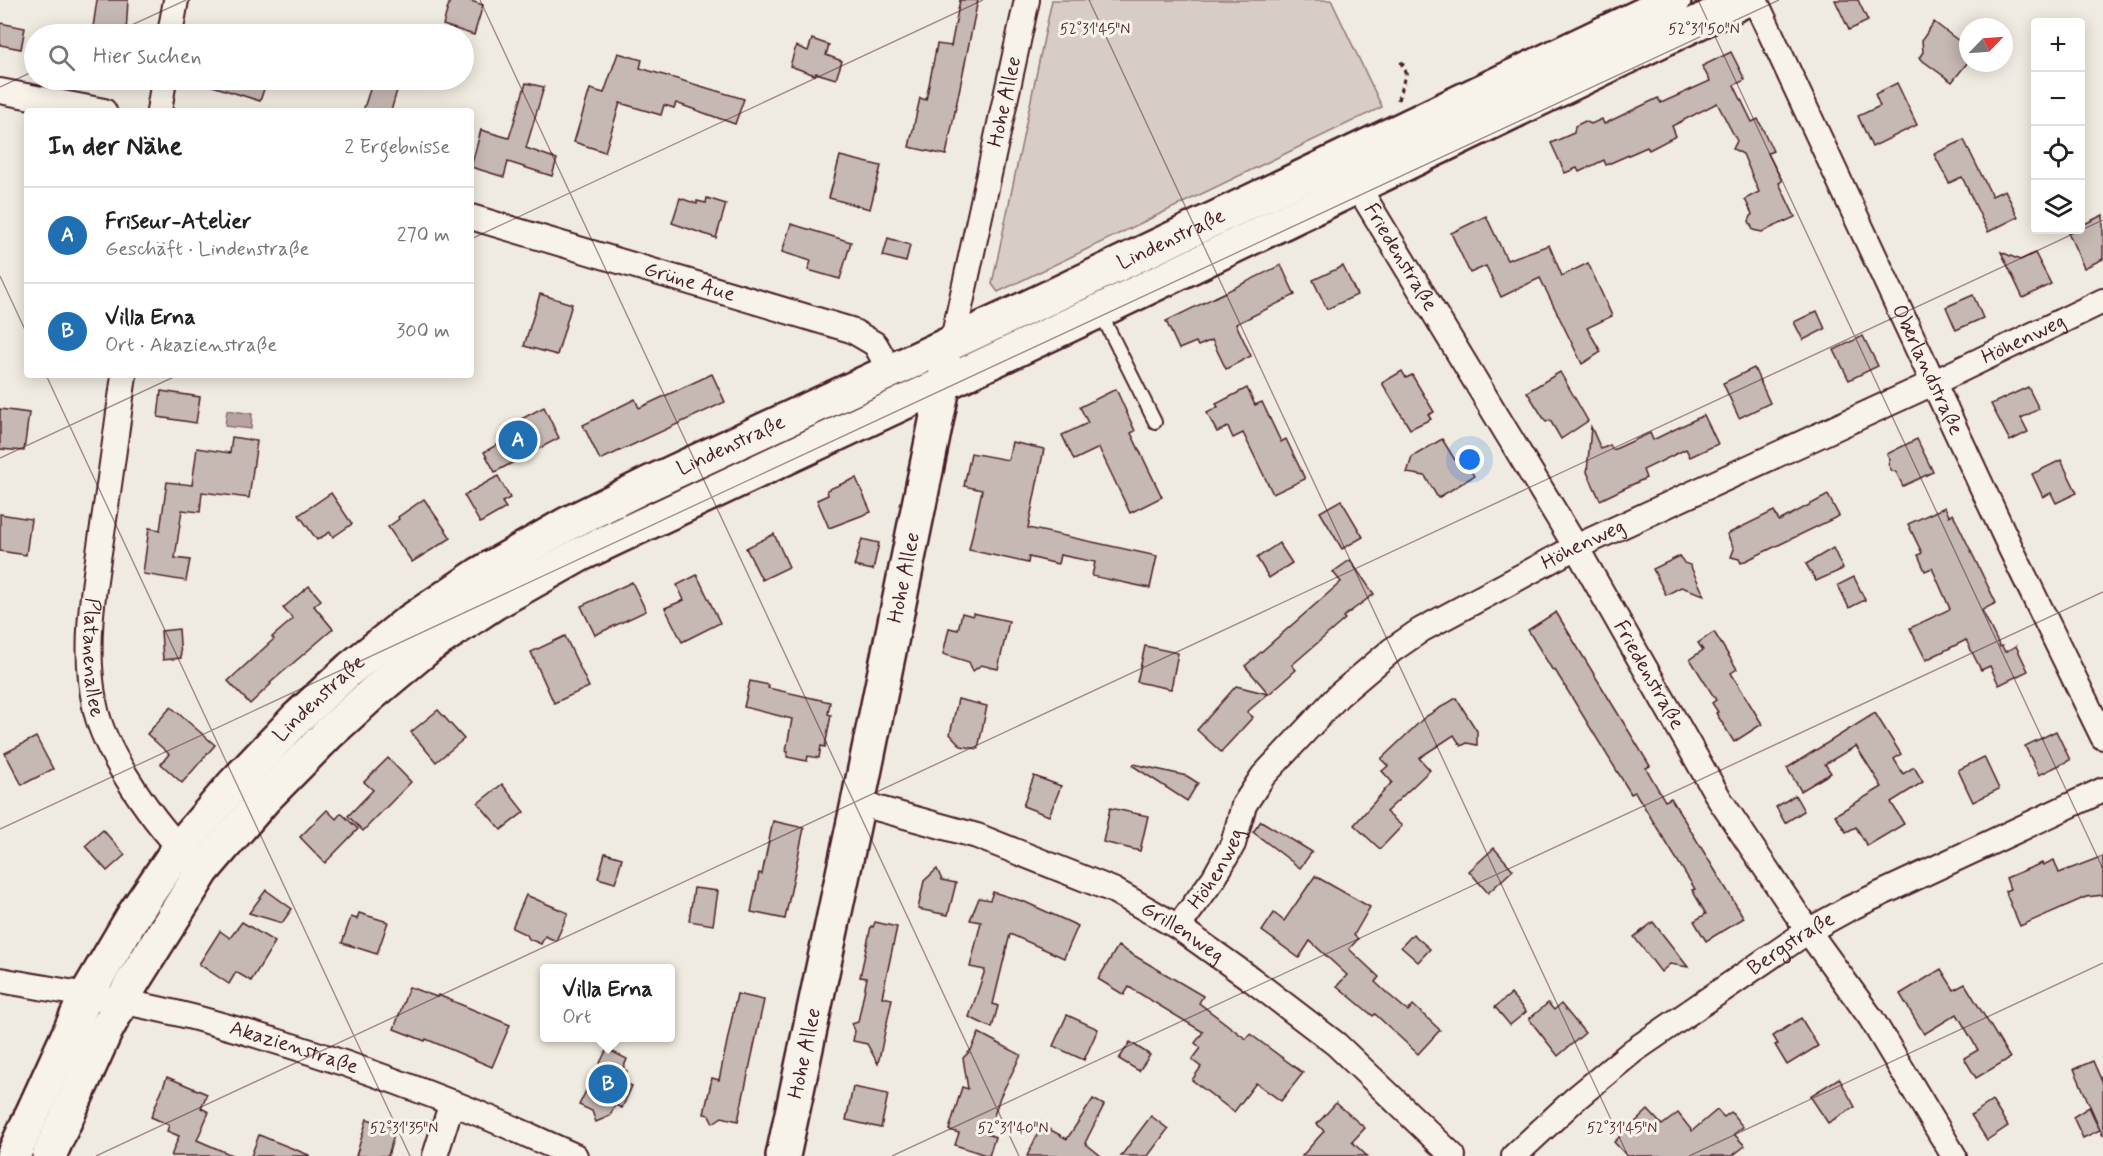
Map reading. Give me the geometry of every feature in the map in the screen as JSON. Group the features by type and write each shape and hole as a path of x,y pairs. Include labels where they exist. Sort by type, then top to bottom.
{"street":[{"path":"172,24 176,0"},
{"name":"Hohe Allee","path":"783,1156 952,344 1027,0"},
{"name":"Lindenstraße","path":"49,1156 106,1030 203,870 264,799 329,733 372,693 428,647 485,609 581,554 1099,311 1332,185 1531,85 1674,0"},
{"name":"Lindenstraße","path":"13,1156 86,996 135,913 179,848 233,785 297,718 351,668 406,624 480,574 567,524 648,483 890,370 1332,185 1531,85 1746,0"},
{"name":"Oberlandstraße","path":"1755,0 2011,549 2103,737"},
{"path":"159,108 162,90"},
{"path":"0,91 88,108"},
{"name":"Friedenstraße","path":"1332,185 1576,547 1720,800 1808,931 1872,1018 1954,1156"},
{"name":"Grüne Aue","path":"474,218 851,330 875,344 890,370"},
{"name":"Höhenweg","path":"1178,927 1214,878 1233,844 1244,805 1263,776 1339,695 1392,650 1421,630 1576,547 1933,383 2103,301"},
{"name":"Platanenallee","path":"124,378 92,598 89,637 90,673 95,708 108,744 129,782 179,848 203,870"},
{"name":"Bergstraße","path":"1514,1156 1575,1098 1634,1051 1808,931 1848,909 2103,790"},
{"name":"Grillenweg","path":"858,803 977,836 1113,890 1178,927 1336,1044 1453,1156"},
{"name":"Akazienstraße","path":"0,980 122,1001 236,1029 350,1065 452,1102 575,1156"},
{"path":"435,1156 452,1102"}],"lane":[{"path":"1099,311 1155,422"}],"path":[{"path":"1397,104 1406,74 1400,58"}],"shaded area":[{"path":"1052,0 1331,0 1382,107 998,292 992,284"},
{"path":"227,410 252,414 251,429 225,426"}],"building":[{"path":"97,0 128,0 127,24 93,24"},
{"path":"450,0 468,0 483,5 474,35 474,24 443,24"},
{"path":"960,0 978,0 946,155 909,147 920,98 926,100 937,44 951,46"},
{"path":"1835,0 1858,0 1868,21 1849,30"},
{"path":"1934,22 1959,41 1960,72 1952,82 1919,58 1923,52 1922,40"},
{"path":"0,23 24,28 21,49 0,45"},
{"path":"812,39 829,45 826,55 842,61 836,79 816,73 815,75 790,66 796,46 808,51"},
{"path":"1731,52 1745,80 1734,85 1752,122 1758,119 1773,151 1768,153 1782,181 1779,183 1795,217 1762,232 1753,230 1749,221 1752,214 1745,199 1759,192 1743,154 1733,149 1737,141 1717,103 1672,126 1676,136 1649,150 1647,147 1606,165 1604,160 1579,172 1577,168 1565,173 1551,143 1574,133 1575,126 1585,121 1591,124 1602,119 1604,124 1658,98 1661,103 1710,81 1702,66"},
{"path":"618,53 642,60 640,68 744,99 735,124 676,103 674,108 664,105 661,115 620,103 605,152 574,142 590,89 604,93"},
{"path":"526,83 544,87 526,148 557,159 552,176 508,162 504,177 474,168 474,156 481,130 509,138"},
{"path":"1897,83 1917,125 1872,147 1858,116 1880,106 1875,94"},
{"path":"225,90 264,90 260,101"},
{"path":"370,90 397,90 392,108 364,108"},
{"path":"1964,140 1992,196 2005,190 2018,217 1988,232 1962,177 1949,183 1934,154"},
{"path":"840,156 881,166 870,209 829,198"},
{"path":"680,198 697,204 697,201 706,203 707,198 726,204 716,238 672,223"},
{"path":"2103,215 2103,259 2084,268 2069,234 2085,234 2085,224"},
{"path":"1486,216 1507,260 1549,245 1562,276 1588,263 1612,316 1587,328 1601,352 1582,364 1540,278 1501,297 1486,266 1470,273 1451,233"},
{"path":"791,224 851,242 840,279 808,270 811,261 782,252"},
{"path":"888,238 910,245 906,262 883,256"},
{"path":"2001,252 2020,260 2035,253 2051,284 2023,298"},
{"path":"1281,265 1295,295 1236,324 1251,356 1226,369 1212,340 1198,346 1196,342 1179,349 1166,321"},
{"path":"1343,266 1357,295 1327,309 1313,280"},
{"path":"540,294 572,304 557,355 524,346"},
{"path":"1973,295 1983,318 1956,330 1946,307"},
{"path":"1817,311 1825,329 1803,340 1794,322"},
{"path":"1863,336 1878,366 1849,380 1834,350"},
{"path":"1754,368 1770,403 1739,418 1723,383"},
{"path":"1402,371 1406,378 1412,375 1434,412 1428,415 1431,419 1410,429 1382,383"},
{"path":"1560,372 1588,421 1561,439 1550,420 1546,422 1527,392"},
{"path":"712,374 725,402 600,460 583,425 635,399 639,408"},
{"path":"2028,387 2039,409 2021,418 2028,432 2010,441 1991,404"},
{"path":"1247,388 1255,405 1262,402 1281,442 1286,439 1305,479 1273,494 1243,433 1233,438 1228,427 1217,432 1207,413 1218,407 1216,404"},
{"path":"1116,389 1135,431 1131,433 1162,497 1130,513 1099,448 1074,460 1062,435 1088,423 1080,407"},
{"path":"161,391 200,397 196,423 158,417"},
{"path":"544,407 559,438 495,472 484,452 509,438 504,428"},
{"path":"0,409 29,413 24,451 0,449"},
{"path":"1704,415 1718,444 1690,457 1686,449 1643,470 1646,478 1600,500 1587,472 1591,427 1601,449 1610,445 1613,450 1650,433 1653,440"},
{"path":"232,437 257,441 249,498 202,492 200,512 182,510 175,558 190,560 186,581 143,574 149,528 160,530 167,482 192,485 197,448 230,453"},
{"path":"1442,439 1455,460 1462,456 1474,476 1438,498 1425,476 1407,473 1412,457"},
{"path":"1917,439 1933,472 1903,486 1896,472 1892,471 1888,464 1890,459 1887,454"},
{"path":"1012,442 1044,449 1028,528 1157,556 1150,588 1092,576 1095,562 1060,555 1058,564 1029,557 1028,563 969,550 982,490 964,486 971,453 1008,460"},
{"path":"2061,460 2077,493 2056,503 2051,493 2043,497 2032,474"},
{"path":"498,476 510,498 502,502 506,508 480,523 464,495"},
{"path":"856,478 871,512 829,528 817,500 828,495 827,490"},
{"path":"331,493 352,524 333,537 330,532 317,540 299,515"},
{"path":"1828,495 1839,516 1741,563 1739,559 1731,557 1734,549 1727,534 1774,511 1779,521"},
{"path":"424,499 451,538 412,562 388,527"},
{"path":"1341,500 1363,537 1342,549 1320,512"},
{"path":"1945,507 1949,516 1953,514 1996,603 1982,610 2000,647 2002,646 2005,652 2016,646 2028,671 1999,685 1990,666 1981,670 1966,640 1926,660 1910,628 1950,609 1932,568 1925,571 1918,555 1922,553 1908,524"},
{"path":"0,514 31,519 26,555 0,551"},
{"path":"774,534 789,567 762,580 746,548"},
{"path":"862,539 879,543 873,570 854,566"},
{"path":"1279,543 1292,563 1269,578 1257,558"},
{"path":"1833,548 1843,569 1816,581 1806,564"},
{"path":"1680,556 1684,563 1690,565 1704,595 1681,587 1666,595 1653,569"},
{"path":"1350,560 1374,594 1343,617 1345,619 1292,665 1296,670 1269,694 1245,666 1341,582 1333,572"},
{"path":"697,575 720,623 682,642 665,608 684,600 677,585"},
{"path":"1854,577 1865,600 1849,608 1838,585"},
{"path":"632,582 646,611 595,635 581,606"},
{"path":"309,586 321,600 314,606 333,629 270,683 250,704 228,681 293,619 283,608"},
{"path":"1556,612 1650,766 1646,768 1665,801 1671,798 1744,918 1706,941 1694,921 1706,914 1692,890 1695,889 1635,792 1631,794 1528,630"},
{"path":"962,613 973,616 973,613 1009,621 998,669 981,665 973,671 969,662 943,654 949,628 958,630"},
{"path":"179,629 181,658 163,660 161,631"},
{"path":"1714,632 1737,669 1731,673 1762,724 1734,742 1716,713 1718,712 1712,703 1716,700 1690,659 1703,650 1698,643"},
{"path":"565,636 589,687 554,703 531,652"},
{"path":"1145,646 1178,653 1171,689 1137,682"},
{"path":"750,681 769,685 768,688 830,702 828,714 831,715 825,747 821,746 819,758 808,756 807,761 787,757 792,719 744,707"},
{"path":"1236,686 1268,694 1247,712 1253,717 1221,752 1197,730"},
{"path":"1456,698 1477,731 1477,745 1467,743 1461,746 1454,735 1419,758 1430,770 1386,812 1402,826 1380,849 1354,825 1392,782 1382,771 1388,766 1381,759 1425,717"},
{"path":"958,699 987,706 978,749 961,746 950,734"},
{"path":"171,707 215,745 182,783 161,764 169,754 147,734"},
{"path":"438,710 464,739 436,762 411,732"},
{"path":"1875,713 1901,754 1894,759 1903,774 1914,767 1923,782 1891,802 1904,824 1867,846 1856,827 1846,832 1835,815 1882,787 1856,746 1825,764 1831,773 1801,791 1787,768"},
{"path":"2056,731 2070,760 2039,775 2025,746"},
{"path":"36,737 53,769 22,785 5,753"},
{"path":"1984,757 1999,789 1973,802 1958,770"},
{"path":"388,758 411,782 363,831 348,816 373,790 364,782"},
{"path":"1134,764 1187,776 1198,783 1187,801 1133,766"},
{"path":"1034,776 1061,786 1049,816 1023,806"},
{"path":"502,784 524,812 501,830 478,803"},
{"path":"1795,795 1804,811 1785,823 1776,807"},
{"path":"1110,808 1148,816 1140,851 1103,842"},
{"path":"327,810 336,819 341,813 358,829 325,863 300,837"},
{"path":"773,821 804,828 785,919 751,912"},
{"path":"1261,821 1312,852 1300,868 1253,832"},
{"path":"103,830 125,855 107,871 85,846"},
{"path":"1494,848 1513,870 1488,893 1469,871"},
{"path":"605,853 622,858 615,883 598,878"},
{"path":"2103,856 2103,895 2086,897 2020,926 2005,891 2010,889 2006,878 2054,860 2059,873"},
{"path":"937,869 942,880 956,883 948,915 918,909 924,881"},
{"path":"1315,876 1370,907 1354,935 1358,939 1349,949 1379,977 1375,982 1388,994 1408,1011 1413,1005 1440,1030 1418,1054 1375,1014 1373,1016 1337,986 1347,975 1310,941 1299,958 1262,931 1274,913 1284,921"},
{"path":"694,888 718,891 713,925 689,921"},
{"path":"266,890 292,909 282,923 249,913"},
{"path":"993,892 1025,902 1078,926 1064,958 1010,934 993,1004 998,1006 992,1028 969,1017 985,970 970,967 981,922 970,920 979,898 990,900"},
{"path":"526,895 568,913 556,941 545,936 541,944 512,928"},
{"path":"359,913 388,922 377,954 342,943 351,917 357,919"},
{"path":"242,922 275,942 251,981 236,972 229,984 199,964 220,931 230,938"},
{"path":"875,922 897,927 882,997 892,999 878,1064 867,1044 853,1041 855,1031 852,1024 858,1022 867,978 860,977 871,926 873,927"},
{"path":"1653,922 1688,967 1670,964 1661,972 1634,937"},
{"path":"1413,934 1430,949 1418,962 1401,947"},
{"path":"1118,946 1203,996 1199,1003 1246,1039 1250,1034 1303,1073 1281,1101 1256,1083 1234,1112 1192,1080 1201,1067 1192,1060 1201,1048 1195,1043 1203,1032 1129,987 1124,995 1098,979"},
{"path":"1941,969 1954,990 1965,984 2010,1058 1976,1078 1964,1058 1978,1050 1957,1014 1924,1034 1900,994"},
{"path":"409,987 437,997 438,995 510,1025 492,1067 426,1039 425,1041 394,1029"},
{"path":"737,994 764,1000 738,1121 722,1117 713,1123 709,1115 704,1114 712,1078 719,1080"},
{"path":"1511,994 1526,1012 1510,1025 1495,1007"},
{"path":"1548,1003 1554,1010 1561,1004 1585,1033 1558,1056 1529,1019"},
{"path":"1067,1015 1098,1029 1084,1060 1053,1046"},
{"path":"1801,1018 1818,1046 1787,1065 1775,1045 1778,1044 1773,1036"},
{"path":"979,1033 1021,1055 1000,1097 988,1134 995,1137 989,1156 955,1145 959,1133 949,1130 962,1087 968,1089 963,1058 971,1050"},
{"path":"1130,1042 1150,1055 1139,1071 1119,1059"},
{"path":"607,1049 627,1059 623,1069 627,1071 622,1082 632,1086 622,1108 615,1105 610,1116 596,1122 592,1111 579,1105"},
{"path":"2093,1061 2103,1084 2103,1136 2074,1069"},
{"path":"167,1077 207,1094 201,1108 209,1112 197,1140 234,1156 171,1156 179,1136 167,1131 169,1125 151,1117"},
{"path":"1839,1078 1855,1107 1828,1123 1810,1096"},
{"path":"853,1087 888,1094 881,1128 846,1120"},
{"path":"1093,1099 1104,1105 1085,1143 1101,1156 1027,1156 1042,1125 1067,1139"},
{"path":"1992,1101 2008,1126 1987,1140 1971,1115"},
{"path":"1336,1103 1365,1128 1352,1142 1367,1156 1302,1156 1324,1131 1317,1124"},
{"path":"2089,1107 2100,1130 2083,1138 2073,1117"},
{"path":"1648,1110 1662,1125 1678,1113 1692,1131 1717,1110 1724,1117 1731,1112 1743,1127 1734,1134 1745,1146 1732,1156 1627,1156 1614,1142"},
{"path":"1151,1116 1168,1129 1148,1156 1121,1156"},
{"path":"367,1119 396,1128 388,1156 356,1156"},
{"path":"259,1135 309,1155 309,1156 251,1156"}],"place":[{"name":"Friseur-Atelier","path":"518,440"},
{"name":"Villa Erna","path":"608,1084"}]}
